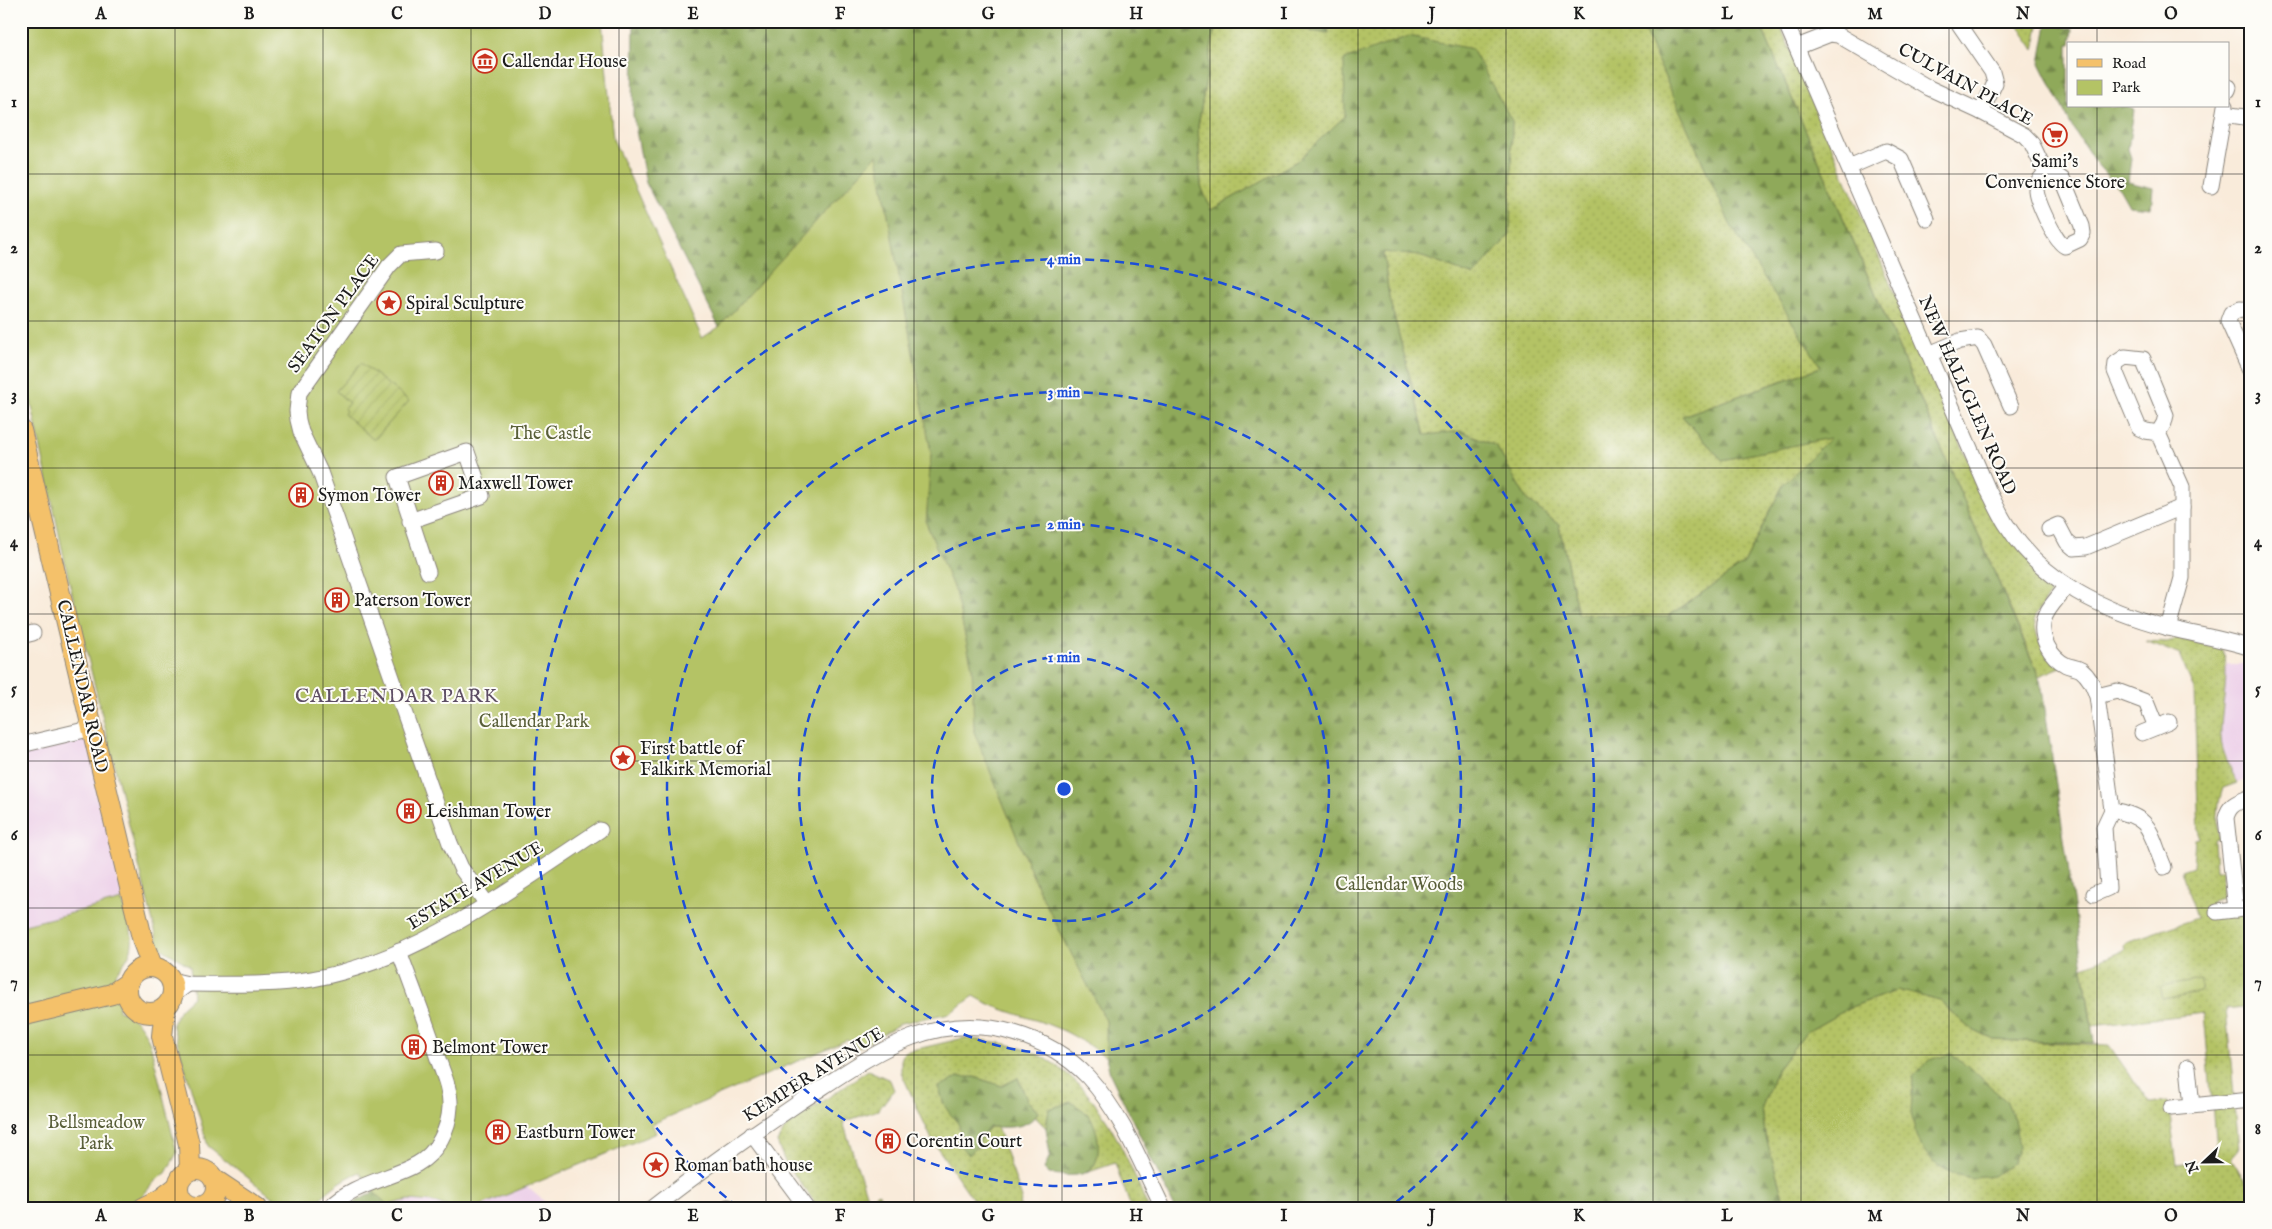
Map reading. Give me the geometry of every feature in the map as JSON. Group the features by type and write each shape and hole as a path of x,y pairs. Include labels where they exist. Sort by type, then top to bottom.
{"main road":[{"name":"CALLENDAR ROAD","path":"21,430 93,728 142,942 134,987 162,1036 203,1192"},
{"path":"21,1016 134,987 164,971 174,992 153,1013 134,987"},
{"name":"CALLENDAR ROAD","path":"162,1036 174,992"},
{"path":"152,1204 203,1192 257,1208"}],"street":[{"name":"NEW HALLGLEN ROAD","path":"1786,21 1988,490 2005,523 2033,558 2066,586 2091,602 2168,628 2251,648"},
{"path":"1956,21 1992,72 1995,83 1981,112"},
{"name":"CULVAIN PLACE","path":"1797,47 1830,34 1838,35 1929,88 1981,112 2024,136 2031,142 2046,173"},
{"path":"2211,186 2224,110 2251,118"},
{"path":"1849,167 1886,151 1901,159 1927,219"},
{"name":"SEATON PLACE","path":"436,252 401,254 389,266 302,386 296,411 301,432 318,465 450,843 461,868 487,904"},
{"path":"2251,310 2240,309 2230,313 2228,321 2251,372"},
{"path":"1929,354 1960,341 1978,338 1984,345 2010,406"},
{"path":"2125,357 2143,359 2166,415 2158,433 2138,428 2115,372 2116,363 2125,357"},
{"path":"2158,433 2182,487 2182,578 2168,628"},
{"path":"410,521 482,496 467,452 397,477 410,521 428,572"},
{"path":"2049,529 2058,525 2067,542 2074,548 2086,547 2182,507"},
{"path":"2066,586 2044,618 2043,633 2047,647 2055,658 2066,665 2080,669 2092,682 2097,696 2112,810 2104,827 2108,888 2094,894"},
{"path":"2097,696 2118,691 2146,702 2156,727"},
{"path":"21,744 93,728"},
{"path":"2217,912 2244,909 2226,818 2230,807 2251,797"},
{"path":"2112,810 2131,813 2140,817 2147,825 2164,867"},
{"name":"ESTATE AVENUE","path":"174,992 313,978 372,962 444,929 487,904 600,830"},
{"path":"329,1208 347,1193 417,1164 427,1157 437,1145 446,1127 450,1106 449,1095 431,1036 399,951"},
{"name":"KEMPER AVENUE","path":"653,1208 752,1134 869,1057 903,1040 946,1027 964,1026 994,1028 1028,1037 1067,1058 1099,1090 1125,1130 1163,1208"},
{"path":"2188,1067 2192,1106"},
{"path":"2171,1108 2251,1100"},
{"path":"752,1134 807,1208"}],"shaded area":[{"path":"2227,664 2251,664 2251,777 2237,783 2221,742 2221,712"},
{"path":"93,728 133,897 21,926 21,743"},
{"path":"526,1186 552,1208 475,1208"},
{"path":"409,1200 432,1202 454,1208 384,1208 388,1205"}],"green space":[{"name":"Callendar Park","path":"21,21 602,21 613,139 702,338 719,327 877,155 931,453 926,523 955,592 972,667 974,732 1038,889 1106,1021 1106,1057 1064,1031 1004,1010 974,996 950,1013 901,1023 859,1048 847,1040 652,1124 656,1133 475,1208 454,1208 432,1202 409,1200 388,1205 374,1192 360,1172 333,1187 311,1208 286,1208 208,1146 172,1024 180,1009 193,997 190,966 159,947 69,581 21,355"},
{"name":"Callendar Woods","path":"634,21 1216,21 1198,126 1201,186 1211,210 1297,161 1345,116 1344,60 1409,36 1472,49 1512,121 1510,234 1474,276 1420,256 1383,252 1389,297 1425,435 1462,431 1496,446 1527,500 1559,525 1578,614 1667,617 1744,564 1783,485 1830,438 1722,460 1682,416 1821,367 1730,224 1640,21 1759,21 2041,682 2094,1043 1994,1040 1968,1027 1940,1001 1898,990 1851,1007 1805,1033 1776,1071 1762,1107 1765,1134 1786,1208 1175,1208 1110,1074 1106,1057 1106,1021 1038,889 974,732 972,667 955,592 926,523 931,453 877,155 719,327 646,183 633,115"},
{"path":"1216,21 1257,21 1328,34 1327,21 1640,21 1795,325 1821,367 1682,416 1722,460 1831,437 1783,485 1744,564 1667,617 1578,614 1559,525 1527,500 1496,446 1462,431 1425,436 1389,297 1383,252 1420,256 1474,276 1346,116 1297,161 1211,210 1201,186 1198,126"},
{"path":"1258,21 1327,21 1329,34"},
{"path":"1759,21 1778,21 1930,376 1994,517 2050,586 2050,594 2034,617 2035,626 2041,645 2061,667 2039,676"},
{"path":"2016,21 2040,21 2034,50"},
{"path":"2047,24 2073,29 2071,42 2067,42 2067,108 2130,108 2134,110 2128,149 2131,158 2128,182 2153,188 2151,208 2129,206 2120,190 2095,162 2072,127 2040,63"},
{"path":"361,363 409,401 374,440 344,414 346,411 344,409 349,403 336,391"},
{"path":"2179,639 2221,648 2226,666 2221,739 2225,756 2237,783 2223,788 2220,801 2218,819 2219,839 2214,840 2216,870 2222,870 2222,898 2212,901 2211,915 2251,911 2251,1006 2226,1009 2239,1149 2231,1158 2251,1190 2251,1205 2248,1208 1786,1208 1765,1134 1762,1107 1776,1071 1805,1033 1851,1007 1898,990 1940,1001 1968,1027 1994,1040 2109,1045 2149,1103 2168,1102 2177,1165 2217,1160 2204,1013 2092,1026 2083,967 2125,950 2124,945 2126,942 2197,918 2181,871 2193,867 2195,839 2199,838 2194,690 2180,655 2146,641 2166,642"},
{"name":"Bellsmeadow Park","path":"122,900 131,930 132,946 124,963 116,973 119,1010 138,1023 150,1043 177,1153 166,1173 156,1180 132,1208 21,1208 21,926"},
{"path":"2200,980 2200,992 2163,999 2160,987"},
{"path":"964,1038 1021,1048 1046,1059 1067,1073 1085,1092 1115,1135 1148,1208 1131,1208 1115,1163 1086,1173 1094,1166 1088,1114 1071,1103 1049,1109 1046,1128 1035,1117 1038,1112 1027,1100 1018,1078 1002,1086 974,1077 945,1106 977,1149 982,1136 989,1127 997,1127 1022,1198 1019,1208 979,1208 932,1140 901,1072 901,1060 904,1052"},
{"path":"1951,1054 1978,1075 2006,1101 2014,1119 2019,1147 2011,1164 1993,1176 1973,1178 1953,1174 1933,1162 1922,1148 1915,1130 1911,1113 1913,1077 1929,1060"},
{"path":"868,1070 890,1080 894,1090 878,1110 843,1122 868,1200 878,1193 887,1208 819,1208 785,1162 777,1142 786,1127"},
{"path":"958,1077 974,1077 1002,1086 1018,1078 1027,1100 1038,1112 1034,1118 1023,1125 989,1127 969,1155 959,1145 960,1131 958,1123 945,1106 939,1087"},
{"path":"1071,1102 1085,1112 1095,1127 1098,1145 1096,1163 1091,1169 1081,1174 1049,1174 1044,1169 1050,1155 1046,1128 1049,1109"},
{"path":"400,1183 454,1208 428,1201 409,1199 400,1200 384,1208 343,1208 374,1192"}],"place":[{"name":"Callendar House","path":"485,61"},
{"name":"Sami's Convenience Store","path":"2055,135"},
{"name":"Spiral Sculpture","path":"389,303"},
{"name":"Maxwell Tower","path":"441,483"},
{"name":"Symon Tower","path":"301,495"},
{"name":"Paterson Tower","path":"337,600"},
{"name":"First battle of Falkirk Memorial","path":"623,758"},
{"name":"Leishman Tower","path":"409,811"},
{"name":"Belmont Tower","path":"414,1047"},
{"name":"Eastburn Tower","path":"498,1132"},
{"name":"Corentin Court","path":"888,1141"},
{"name":"Roman bath house","path":"656,1165"}],"district":[{"name":"CALLENDAR PARK","path":"397,695"}],"park label":[{"name":"The Castle","path":"551,433"}]}
